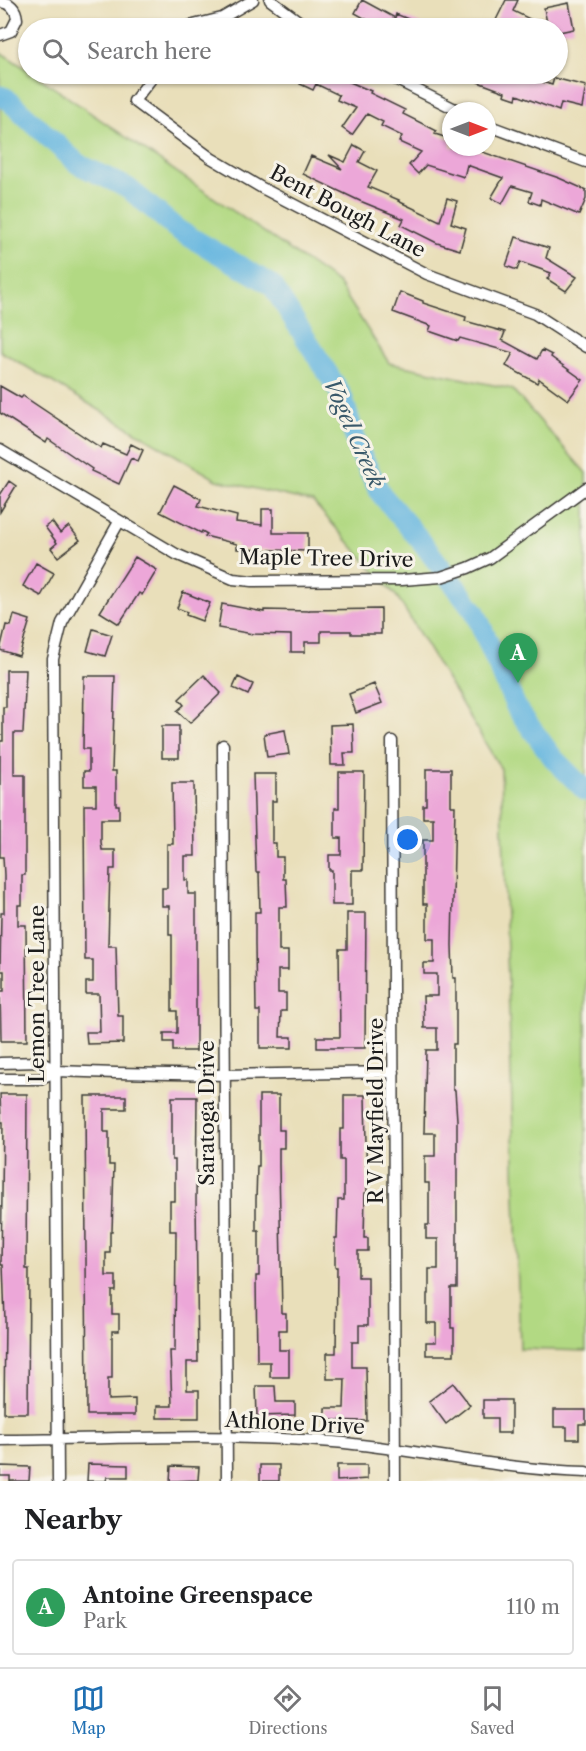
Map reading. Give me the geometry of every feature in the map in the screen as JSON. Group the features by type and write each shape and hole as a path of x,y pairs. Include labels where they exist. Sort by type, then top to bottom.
{"street":[{"path":"222,18 253,0"},
{"path":"270,0 294,18"},
{"path":"0,34 11,31 17,20 16,13 5,2"},
{"name":"Bent Bough Lane","path":"147,84 135,100 211,158 262,188 427,274 535,314 586,346"},
{"path":"405,84 442,102"},
{"path":"496,128 586,162"},
{"name":"Maple Tree Drive","path":"0,450 176,554 233,579 262,581 402,580 441,576 468,568 490,558 586,488"},
{"name":"Lemon Tree Lane","path":"58,1481 53,659 62,623 119,522"},
{"name":"R V Mayfield Drive","path":"392,741 395,1481"},
{"name":"Saratoga Drive","path":"223,745 227,1481"},
{"path":"0,1064 41,1062 56,1071"},
{"path":"0,1079 40,1079 56,1071 226,1075 394,1072"},
{"name":"Athlone Drive","path":"0,1440 227,1438 301,1440 396,1448 548,1476 586,1472"}],"green space":[{"path":"0,52 18,64 18,84 49,84 338,283 389,363 512,389 586,473 586,1351 520,1349 501,769 398,598 313,502 217,480 0,351"}],"building":[{"path":"362,0 395,18 364,18 355,13"},
{"path":"506,0 518,0 513,11 527,18 497,18"},
{"path":"569,3 574,29 568,30 568,18 546,18 544,8"},
{"path":"568,82 586,86 582,108 561,103 559,111 517,95 516,99 504,95 505,92 483,84 552,85 568,84"},
{"path":"300,84 316,84 313,90"},
{"path":"316,84 354,84 405,110 403,114 437,131 435,134 442,136 442,156 494,156 559,178 586,190 586,199 579,215 541,199 540,205 529,201 532,192 512,186 502,204 491,198 503,178 467,165 464,177 426,165 418,174 409,165 421,152 399,142 402,136 381,126 383,122 367,114 352,135 342,128 356,108 337,100 339,95"},
{"path":"354,145 365,151 359,162 377,171 368,187 440,221 447,198 457,201 451,223 466,228 460,250 437,243 401,225 404,219 303,174 311,156 342,169 329,155 345,162"},
{"path":"516,237 549,248 546,258 577,277 566,291 547,279 551,273 520,262 517,270 506,266"},
{"path":"400,292 423,301 423,303 466,317 465,321 505,332 502,340 537,359 542,350 552,355 551,357 583,380 568,400 539,379 537,383 506,366 513,353 460,338 458,341 429,331 431,326 393,312"},
{"path":"0,386 21,398 23,396 101,448 103,444 126,454 131,444 143,450 138,461 131,458 119,484 91,471 92,469 48,439 46,443 0,413"},
{"path":"9,481 16,486 0,512 0,495"},
{"path":"174,485 201,499 198,506 237,516 236,522 262,525 262,509 273,509 273,533 308,533 308,551 237,549 237,544 205,536 207,534 202,531 201,533 160,512"},
{"path":"52,522 60,533 69,526 80,540 58,557 51,548 57,543 45,527"},
{"path":"135,557 157,570 142,595 139,593 119,624 100,612"},
{"path":"36,563 54,573 41,596 23,586"},
{"path":"183,592 210,603 202,621 186,615 187,612 177,608"},
{"path":"222,604 264,612 264,610 381,609 381,634 321,631 321,642 305,642 305,652 291,652 291,635 253,634 218,628"},
{"path":"14,615 30,620 19,656 0,650 6,625 11,626"},
{"path":"93,629 112,635 105,656 87,651"},
{"path":"6,670 26,670 23,733 14,733 14,775 25,775 25,875 22,875 22,905 18,905 18,925 26,925 27,1041 1,1041 0,991 4,991 4,971 0,971 1,913 4,913 4,875 3,857 0,857 0,741 3,741 3,707 6,707"},
{"path":"204,675 221,693 190,723 177,711 184,705 179,699"},
{"path":"84,676 115,676 112,771 116,771 116,805 119,805 119,819 101,819 101,842 102,850 115,850 115,869 110,869 108,946 116,946 118,1016 123,1016 123,1043 87,1044 86,1032 100,1032 99,994 86,994 86,982 93,982 93,960 85,960 84,805 96,805 96,786 84,786 84,771 89,771 89,749 83,749"},
{"path":"238,677 253,684 248,695 233,688"},
{"path":"374,684 382,703 356,713 349,694"},
{"path":"353,724 354,753 344,753 345,765 331,765 330,725"},
{"path":"162,726 179,726 179,758 162,758"},
{"path":"285,730 289,754 267,757 264,734"},
{"path":"426,769 451,769 451,806 455,806 452,945 453,978 456,978 453,1090 455,1090 457,1120 457,1288 451,1288 454,1355 426,1355 426,1342 436,1342 436,1323 427,1323 427,1294 429,1294 429,1269 438,1269 438,1239 426,1239 426,1225 429,1225 429,1183 425,1183 425,1156 435,1156 435,1133 424,1133 426,1050 437,1050 437,1028 424,1028 423,996 437,996 437,974 424,974 424,963 434,963 434,939 427,939 427,904 423,904 423,840 433,840 433,818 423,818 423,805 426,805"},
{"path":"339,772 364,772 363,870 352,870 352,905 332,905 332,870 329,870 329,855 341,855 341,838 335,838 335,808 339,808"},
{"path":"253,774 276,774 276,801 272,801 272,843 276,843 276,857 283,857 287,907 279,907 279,951 288,951 288,970 278,970 278,993 286,993 286,1011 281,1011 280,1037 292,1037 292,1048 260,1048 260,1011 256,1011 255,944 255,912 260,912 259,872 256,872"},
{"path":"172,783 194,783 195,856 185,856 185,880 188,880 188,894 196,894 196,1051 173,1051 173,1042 164,1042 164,1033 177,1033 177,1011 172,1011 172,935 169,935 169,906 162,906 162,888 167,888 167,844 173,844"},
{"path":"347,913 366,913 365,1048 317,1048 317,1037 340,1037 339,949 347,949"},
{"path":"0,1094 27,1094 28,1413 4,1413 5,1320 3,1265 1,1265 3,1122 1,1122"},
{"path":"259,1095 279,1095 279,1130 284,1130 284,1148 279,1148 279,1166 282,1313 286,1313 286,1330 279,1330 279,1350 289,1350 289,1377 270,1377 270,1362 257,1362 256,1276 259,1276 259,1231 256,1231 256,1200 257,1166 259,1166"},
{"path":"344,1095 365,1095 367,1193 365,1193 364,1238 368,1238 368,1251 358,1251 358,1277 368,1277 368,1325 359,1325 359,1342 352,1342 352,1367 366,1367 367,1421 325,1420 325,1408 344,1408 345,1379 327,1379 327,1353 336,1353 335,1238 337,1238 338,1200 344,1200 344,1160 340,1160 340,1129 344,1129"},
{"path":"85,1096 126,1096 126,1109 104,1109 104,1132 109,1132 109,1165 114,1165 112,1232 110,1232 110,1253 106,1253 106,1276 116,1276 116,1291 112,1291 112,1314 119,1314 119,1331 112,1331 112,1378 108,1378 108,1400 135,1399 135,1415 87,1415"},
{"path":"172,1097 197,1097 198,1362 187,1362 187,1390 199,1390 199,1418 157,1418 157,1406 172,1406 170,1351 175,1351 176,1231 170,1231 170,1201 175,1201 175,1160 172,1160"},
{"path":"453,1383 470,1405 446,1424 429,1401"},
{"path":"256,1386 275,1386 276,1402 295,1402 295,1415 257,1416"},
{"path":"483,1400 511,1400 511,1433 497,1433 497,1418 483,1418"},
{"path":"554,1410 586,1410 586,1424 579,1424 579,1439 567,1439 567,1427 554,1427"},
{"path":"88,1464 128,1465 128,1477 107,1477 106,1481 87,1481"},
{"path":"260,1465 279,1465 279,1481 260,1481"},
{"path":"337,1465 367,1465 367,1479 337,1481"},
{"path":"0,1466 30,1467 29,1481 10,1481 10,1476 0,1476"},
{"path":"171,1466 199,1467 198,1480 170,1481"}],"waterway":[{"name":"Vogel Creek","path":"0,96 6,98 78,164 128,188 178,230 272,285 342,396 359,451 381,494 421,541 475,612 517,709 554,759 586,791"}],"place":[{"name":"Antoine Greenspace","path":"518,683"}]}
